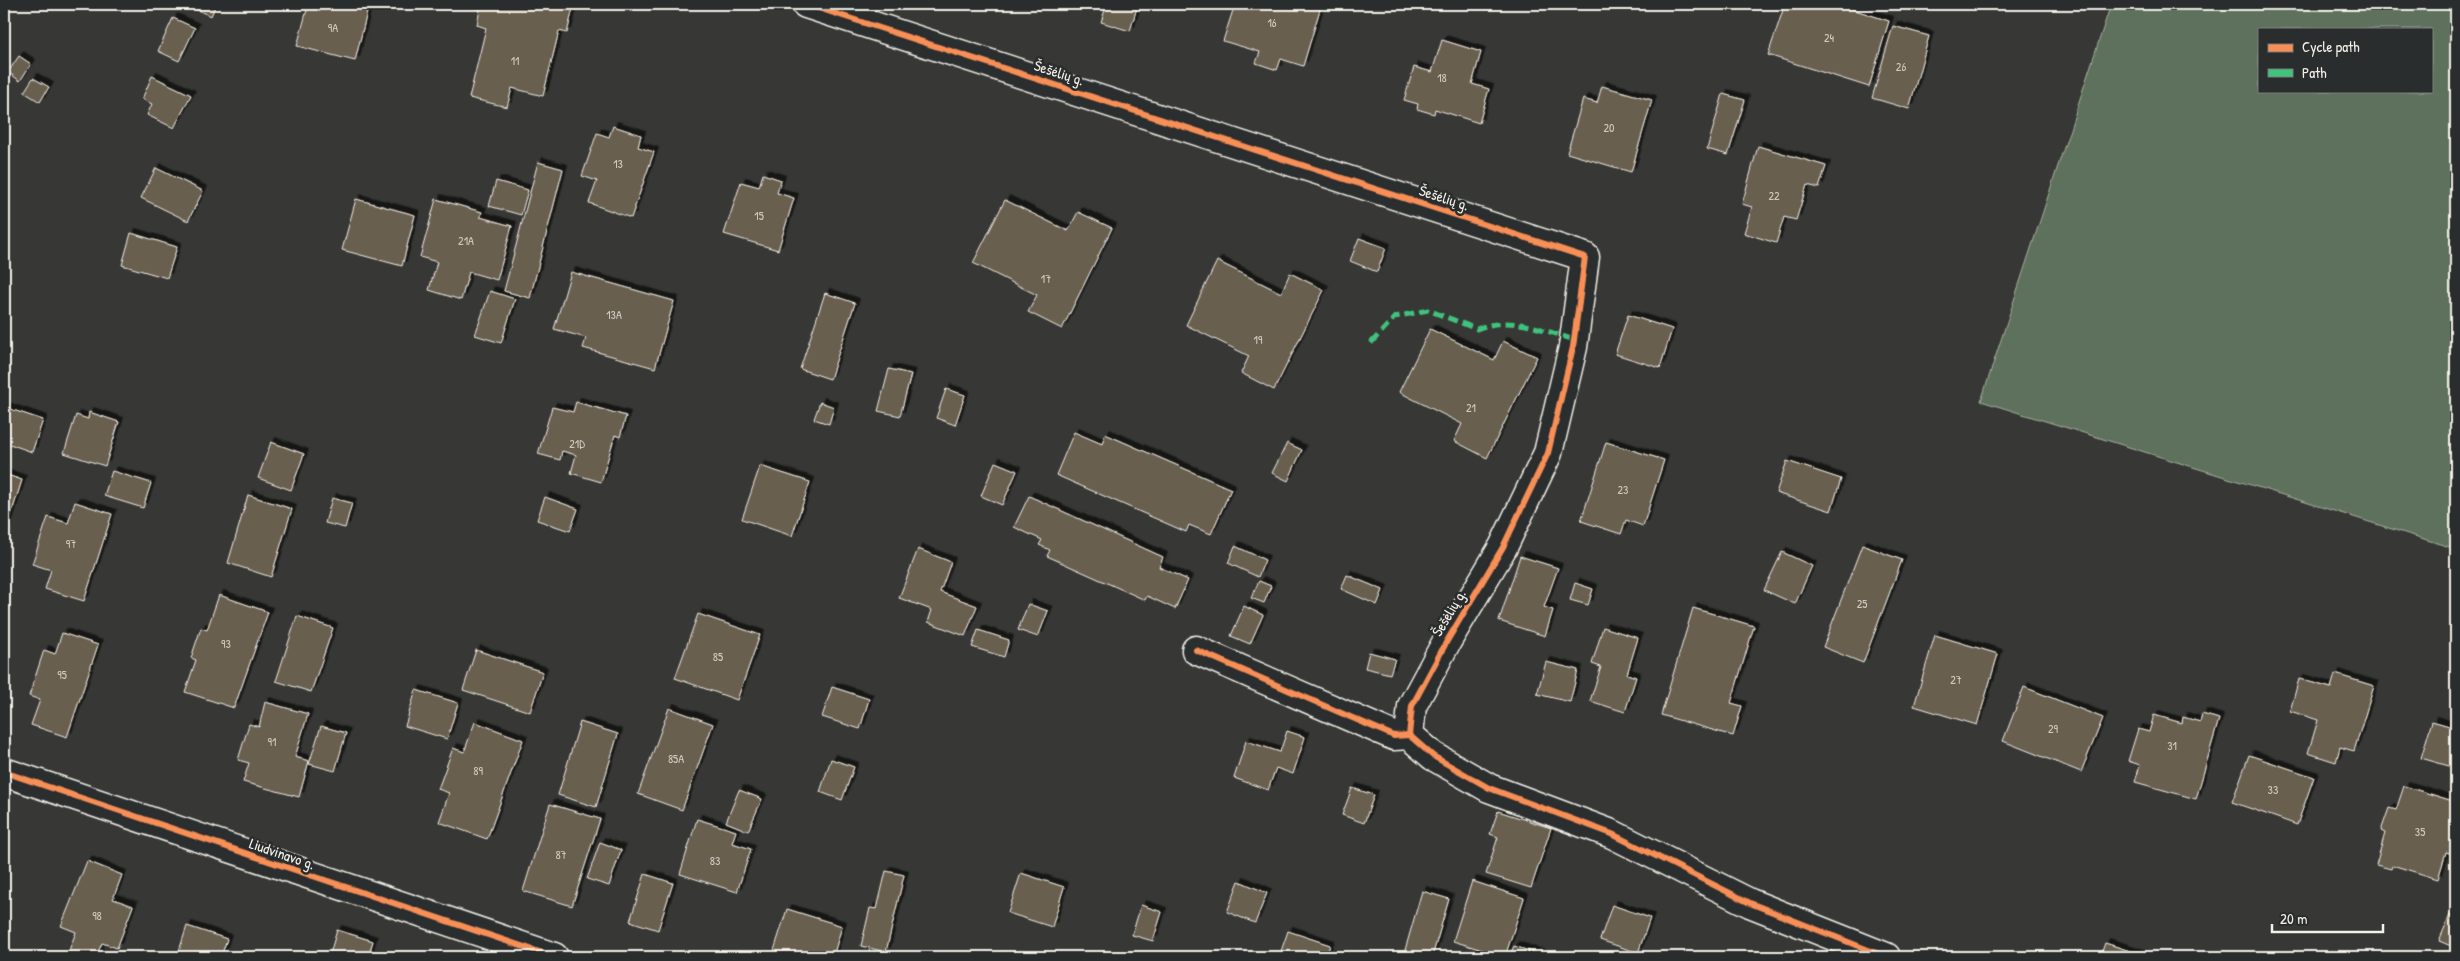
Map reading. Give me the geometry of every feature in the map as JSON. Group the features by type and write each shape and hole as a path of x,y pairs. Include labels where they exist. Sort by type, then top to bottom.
{"street":[{"name":"Šešėlių g.","path":"806,4 1585,257 1573,347 1548,453 1503,547 1447,641 1412,706 1410,735"},
{"path":"1196,650 1394,736 1410,735 1433,756 1489,788 1612,834 1750,903 1886,957"},
{"name":"Liudvinavo g.","path":"4,772 554,957"}],"green space":[{"path":"2111,4 2456,4 2456,549 1981,401"}],"building":[{"path":"183,4 216,4 211,16"},
{"path":"326,4 354,4 368,8 355,61 297,46 308,6 324,10"},
{"path":"457,4 574,4 567,33 559,31 543,96 512,88 507,107 469,98 486,28 477,25 480,9"},
{"path":"1107,4 1138,4 1130,31 1101,22"},
{"path":"1235,4 1315,4 1321,6 1303,66 1281,59 1277,70 1256,63 1260,52 1223,41"},
{"path":"1785,4 1836,4 1889,21 1869,87 1768,55"},
{"path":"173,18 195,28 179,61 158,51"},
{"path":"1893,26 1929,36 1909,109 1872,98"},
{"path":"1442,40 1481,52 1472,84 1489,89 1479,123 1435,109 1434,114 1417,109 1418,104 1404,100 1414,67 1432,72"},
{"path":"19,56 31,64 20,81 8,72"},
{"path":"152,76 191,95 174,128 147,115 152,104 142,99"},
{"path":"33,78 49,87 40,102 24,92"},
{"path":"1602,86 1652,100 1631,172 1567,153 1583,99 1597,103"},
{"path":"1723,94 1745,100 1728,155 1707,149"},
{"path":"613,126 641,135 638,147 654,152 631,218 589,203 597,181 582,176 597,133 609,137"},
{"path":"1758,146 1826,166 1819,188 1807,185 1796,220 1784,217 1776,243 1744,233 1752,207 1742,204"},
{"path":"538,162 563,169 530,298 504,291"},
{"path":"156,168 203,191 188,221 141,198"},
{"path":"763,174 781,180 777,193 794,198 778,250 724,234 741,182 759,187"},
{"path":"496,181 528,190 521,215 489,206"},
{"path":"356,199 415,215 402,266 342,250"},
{"path":"436,199 482,212 480,217 512,226 497,280 469,272 461,300 429,290 437,262 420,257"},
{"path":"1005,200 1068,231 1078,212 1112,228 1062,329 1028,312 1037,295 973,263"},
{"path":"131,233 177,247 167,278 122,265"},
{"path":"1359,238 1386,248 1377,272 1350,261"},
{"path":"1217,261 1281,293 1290,273 1324,290 1274,390 1241,373 1249,356 1186,325"},
{"path":"571,272 674,301 655,368 583,348 586,338 554,329"},
{"path":"490,291 515,299 501,343 475,335"},
{"path":"825,293 855,303 830,379 800,369"},
{"path":"1628,315 1672,329 1660,368 1615,354"},
{"path":"1430,329 1494,360 1503,341 1537,357 1487,458 1454,441 1462,424 1399,392"},
{"path":"889,369 911,374 900,416 878,411"},
{"path":"946,389 965,395 955,425 936,418"},
{"path":"576,402 626,416 620,437 615,435 601,482 571,473 576,455 562,451 560,460 538,454 552,407 573,412"},
{"path":"820,402 834,407 829,424 814,419"},
{"path":"4,407 43,420 32,452 4,442"},
{"path":"89,412 119,422 105,466 64,453 76,415 88,419"},
{"path":"1074,432 1102,444 1105,434 1231,489 1211,534 1189,525 1186,532 1056,475"},
{"path":"271,442 304,454 291,490 258,478"},
{"path":"1606,442 1664,460 1643,526 1626,520 1621,534 1581,521"},
{"path":"1287,443 1302,450 1288,481 1272,473"},
{"path":"1787,461 1841,479 1831,511 1776,493"},
{"path":"995,462 1017,471 1002,505 981,496"},
{"path":"760,466 810,482 792,536 742,519"},
{"path":"112,471 151,483 143,508 104,496"},
{"path":"4,474 22,480 4,537"},
{"path":"248,495 292,509 271,577 228,563"},
{"path":"1029,496 1163,557 1159,567 1188,580 1175,609 1147,596 1145,600 1047,556 1050,550 1039,545 1042,540 1014,527"},
{"path":"545,497 578,509 570,531 537,520"},
{"path":"332,498 352,503 345,528 325,523"},
{"path":"75,502 112,514 84,601 45,589 51,570 32,564 48,517 68,523"},
{"path":"1862,545 1902,560 1863,663 1823,647"},
{"path":"1235,546 1265,560 1258,577 1228,563"},
{"path":"918,549 951,562 940,592 977,606 965,636 928,622 932,610 899,598"},
{"path":"1782,552 1812,566 1795,604 1764,590"},
{"path":"1520,556 1558,568 1544,607 1553,610 1545,636 1499,621"},
{"path":"1347,575 1383,590 1377,605 1341,589"},
{"path":"1259,581 1271,586 1264,603 1251,598"},
{"path":"1575,583 1593,589 1588,605 1570,600"},
{"path":"219,595 268,612 234,708 185,692 196,660 191,658 201,628 207,630"},
{"path":"1028,604 1048,611 1038,637 1018,630"},
{"path":"1244,606 1263,615 1250,644 1231,636"},
{"path":"1693,608 1754,626 1731,703 1742,706 1733,736 1661,715"},
{"path":"698,614 760,635 737,700 675,678"},
{"path":"297,616 333,628 311,692 276,681"},
{"path":"1603,627 1638,638 1627,674 1636,677 1625,712 1590,701 1601,667 1592,664"},
{"path":"978,630 1009,640 1004,657 972,647"},
{"path":"62,633 98,645 67,737 31,725 40,700 29,696 44,650 55,654"},
{"path":"1935,635 1998,654 1977,725 1914,706"},
{"path":"476,650 543,672 530,712 463,690"},
{"path":"1369,652 1395,659 1390,674 1365,668"},
{"path":"1546,662 1578,670 1570,702 1537,694"},
{"path":"2335,674 2374,686 2354,751 2340,747 2336,762 2308,753 2318,720 2290,711 2299,679 2331,688"},
{"path":"832,687 869,699 860,729 822,717"},
{"path":"2024,687 2103,718 2081,772 2003,741"},
{"path":"416,690 458,703 447,739 405,726"},
{"path":"265,702 308,714 295,757 309,761 299,797 243,782 249,763 238,760 249,724 259,727"},
{"path":"669,708 713,724 682,810 638,794"},
{"path":"2202,714 2219,719 2196,799 2135,782 2140,765 2128,761 2138,729 2149,732 2154,715 2182,723 2183,717 2200,722"},
{"path":"2432,721 2456,728 2456,768 2421,758"},
{"path":"475,722 523,740 487,839 439,822 449,793 438,789 453,748 464,752"},
{"path":"580,722 618,734 596,807 558,795"},
{"path":"321,726 346,733 335,771 309,764"},
{"path":"1287,731 1305,737 1293,774 1276,768 1268,790 1234,778 1246,741 1280,752"},
{"path":"2249,755 2314,777 2297,825 2232,802"},
{"path":"831,759 854,767 842,800 820,792"},
{"path":"2404,786 2456,802 2456,820 2453,830 2456,831 2456,841 2452,854 2446,852 2438,879 2392,865 2391,869 2376,865 2385,833 2381,831 2389,808 2396,810"},
{"path":"1352,788 1374,795 1364,823 1342,815"},
{"path":"739,790 762,799 748,831 726,822"},
{"path":"550,804 600,819 572,906 523,891"},
{"path":"1498,811 1551,828 1531,888 1486,874 1498,837 1490,834"},
{"path":"697,819 736,831 732,843 751,849 737,892 680,874"},
{"path":"600,842 621,850 609,886 587,879"},
{"path":"87,861 122,875 113,899 133,906 117,948 102,943 96,957 79,957 68,953 76,932 61,926"},
{"path":"886,871 904,875 886,952 861,946 870,908 877,909"},
{"path":"1021,873 1064,887 1052,927 1008,913"},
{"path":"645,874 673,883 658,930 630,921"},
{"path":"1239,881 1267,893 1255,923 1227,912"},
{"path":"1472,881 1524,898 1505,957 1453,941"},
{"path":"1422,891 1449,899 1432,957 1403,957"},
{"path":"1141,905 1162,912 1153,941 1132,935"},
{"path":"1612,905 1650,918 1638,953 1600,940"},
{"path":"787,909 842,926 833,957 772,957"},
{"path":"2450,915 2456,917 2456,948 2439,941"},
{"path":"187,926 227,939 221,957 177,957"},
{"path":"337,930 373,941 368,957 329,957"},
{"path":"1288,931 1330,945 1326,957 1279,957"},
{"path":"2105,943 2149,957 2100,957"},
{"path":"1514,946 1547,957 1509,957"}],"marked path":[{"path":"1371,343 1395,317 1428,310 1477,329 1502,323 1514,323 1538,328 1574,340"}],"cycle path":[{"path":"806,4 1585,257 1573,347 1548,453 1503,547 1447,641 1412,706 1409,735"},
{"path":"1196,650 1394,736 1409,735 1433,756 1489,788 1612,834 1750,903 1886,957"},
{"path":"4,772 554,957"}]}
